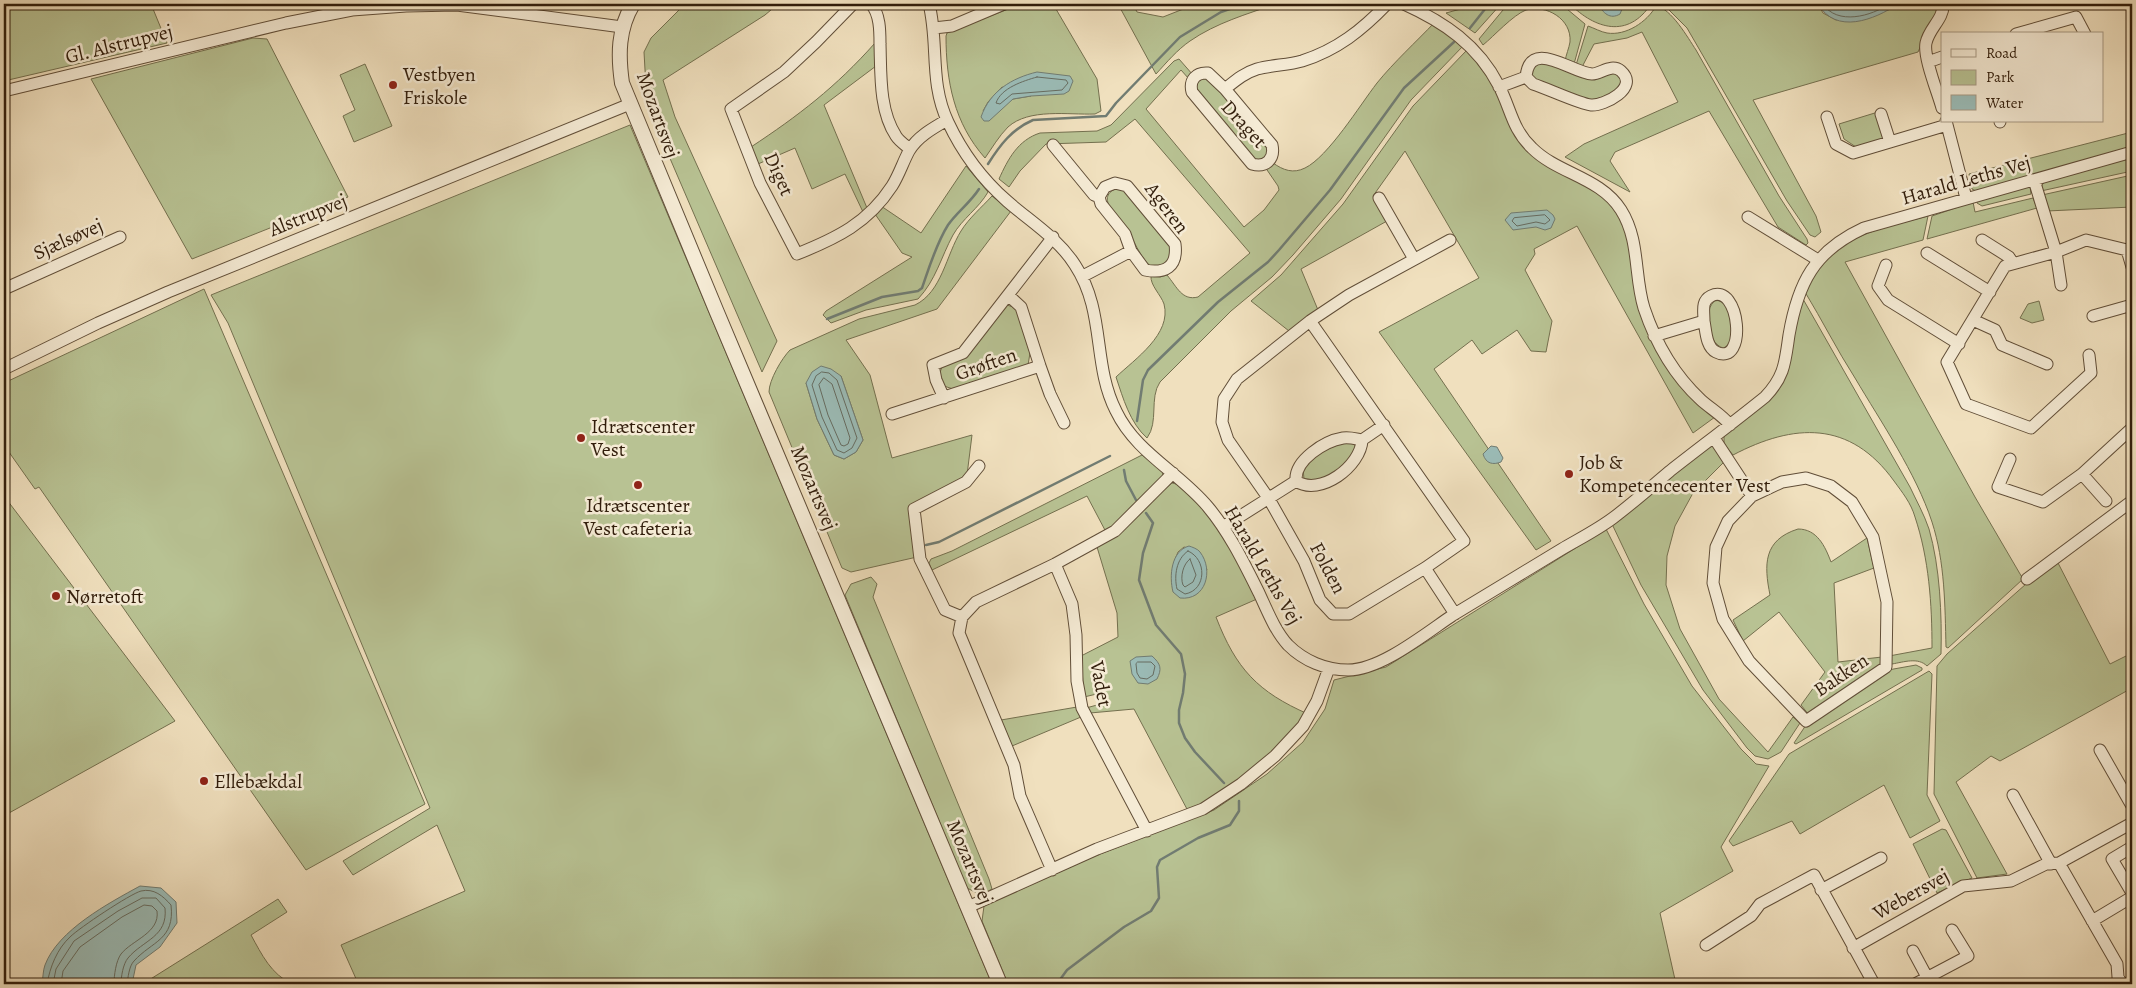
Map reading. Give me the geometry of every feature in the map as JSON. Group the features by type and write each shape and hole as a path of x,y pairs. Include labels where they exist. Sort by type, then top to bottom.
{"street":[{"name":"Mozartsvej","path":"633,4 622,27 619,46 622,83 1000,984"},
{"name":"Diget","path":"853,4 784,72 731,109 760,183 797,254 833,240 855,226 875,208 892,185 910,149 924,134 947,120"},
{"path":"871,4 880,27 882,93 889,121 896,136 910,149"},
{"name":"Harald Leths Vej","path":"929,4 934,28 935,77 938,95 947,120 962,149 993,189 1053,237 1069,255 1083,276 1095,307 1103,368 1112,404 1122,424 1136,442 1206,504 1224,527 1244,562 1275,626 1287,644 1306,659 1329,668 1352,670 1378,663 1612,518 1765,398 1782,376 1793,311 1807,275 1818,260 1848,235 1864,228 1966,198 2132,152"},
{"path":"934,28 952,26 1004,4"},
{"name":"Draget","path":"1225,89 1238,78 1258,69 1301,61 1335,48 1367,24 1387,4"},
{"path":"1404,4 1449,27 1469,44 1486,65 1499,87 1512,120 1521,136 1533,150 1549,161 1597,186 1621,209 1635,243 1638,283 1654,336 1668,362 1683,382 1730,425"},
{"path":"1941,105 1928,62 1926,44 1943,11 1943,4"},
{"name":"Gl. Alstrupvej","path":"4,91 272,26 352,10 457,5 622,27"},
{"path":"2030,32 2045,30 2076,17 2084,32"},
{"path":"1544,57 1592,74 1611,68 1620,71 1626,79 1625,88 1620,95 1592,105 1533,84 1526,76 1527,68 1534,60 1544,57"},
{"path":"1928,62 1941,57"},
{"name":"Draget","path":"1208,73 1225,89 1272,146 1273,155 1268,162 1259,165 1252,164 1192,92 1191,85 1196,76 1208,73"},
{"path":"1499,87 1526,76"},
{"name":"Alstrupvej","path":"4,369 161,295 630,104"},
{"path":"1881,114 1890,142"},
{"path":"1827,117 1836,144 1853,153 1947,123 1966,198"},
{"name":"Ageren","path":"1053,145 1094,194 1099,197 1101,204 1125,234 1131,251 1145,270 1158,272 1171,266 1176,254 1175,244 1127,186 1115,183 1105,187 1099,197"},
{"path":"2034,180 2056,252 2061,285"},
{"path":"1379,198 1414,259"},
{"path":"1748,217 1818,260"},
{"name":"Sjælsøvej","path":"4,289 120,237"},
{"name":"Grøften","path":"944,398 936,380 933,364 963,353 1053,237"},
{"name":"Folden","path":"1310,321 1464,541 1425,568 1349,614 1333,614 1320,600 1304,562 1269,499 1228,440 1222,422 1224,399 1237,379 1310,321 1349,295 1450,240"},
{"path":"1982,240 2009,257 2013,263"},
{"path":"2089,356 2092,373 2031,428 1966,404 1946,362 1959,344 2005,266 2056,252 2086,240 2127,250 2132,267"},
{"path":"1083,276 1131,251"},
{"path":"1927,253 1990,292"},
{"path":"1886,265 1878,286 1888,300 1959,344"},
{"name":"Grøften","path":"1008,295 1021,307 1050,394 1064,423"},
{"path":"1713,295 1721,295 1728,298 1732,304 1735,322 1737,340 1735,348 1729,353 1721,354 1713,351 1709,344 1704,320 1703,306 1706,299 1713,295"},
{"path":"2093,316 2132,305"},
{"path":"1654,336 1704,320"},
{"path":"1973,320 1995,330 2002,345 2047,364"},
{"name":"Grøften","path":"892,414 1040,366"},
{"path":"1224,527 1296,481 1297,472 1317,450 1344,438 1362,440 1384,425"},
{"path":"2010,459 1998,487 2043,502 2082,474 2132,428"},
{"path":"1714,438 1752,496"},
{"path":"1296,481 1310,486 1338,476 1360,455 1362,440"},
{"path":"962,617 945,610 920,559 914,509 966,482 978,466"},
{"path":"1052,870 1020,796 1014,765 959,633 962,617 976,602 1055,564 1115,531 1173,473"},
{"path":"2082,474 2106,501"},
{"name":"Bakken","path":"1806,478 1831,486 1852,502 1872,537 1887,602 1886,667 1806,721 1749,660 1723,619 1713,583 1716,547 1728,520 1752,496 1782,482 1806,478"},
{"path":"2027,579 2132,501"},
{"name":"Vadet","path":"1055,564 1072,604 1076,635 1076,681 1082,708 1147,831"},
{"path":"1425,568 1455,614"},
{"path":"968,907 1098,849 1203,809 1240,784 1275,756 1303,726 1317,701 1329,668"},
{"path":"2100,750 2132,806"},
{"path":"2013,794 2052,864 2092,921 2117,964 2118,977 2122,984"},
{"name":"Webersvej","path":"1853,948 1963,886 2011,881 2052,864 2132,823"},
{"path":"2132,847 2112,859 2132,893"},
{"path":"1821,890 1880,858"},
{"path":"1706,944 1751,916 1760,904 1814,876 1874,984"},
{"path":"2092,921 2132,897"},
{"path":"1915,984 1968,956 1952,930"},
{"path":"1913,951 1928,977"}],"green space":[{"path":"4,4 151,4 167,43 4,81"},
{"path":"685,4 778,4 765,15 663,80 675,117 777,341 762,372 647,105 644,52 651,38"},
{"path":"1021,4 1053,4 1097,79 1101,111 1095,114 1038,115 1017,121 1008,127 985,158 974,145 959,116 954,101 946,53 947,33","holes":["1002,87 1031,96 1013,99 983,111 988,102"]},
{"path":"1118,4 1133,4 1137,12 1163,17 1196,4 1276,4 1210,29 1181,48 1156,74"},
{"path":"1472,4 1501,4 1475,33 1446,13 1468,7"},
{"path":"1508,4 1561,4 1585,24 1574,64 1565,61 1570,42 1567,26 1556,15 1542,9 1526,10 1521,13 1483,45 1479,39"},
{"path":"1570,4 1598,4 1622,10 1624,4 1651,4 1642,15 1632,22 1622,26 1611,26 1590,19"},
{"path":"1663,4 1818,4 1823,13 1836,20 1888,10 1898,4 1940,4 1918,52 1753,100 1816,216 1821,232 1815,237 1810,235 1787,201 1687,28"},
{"path":"1656,6 1662,8 1673,18 1696,50 1779,196 1807,239 1808,243 1806,245 1778,227 1709,111 1615,152 1610,161 1630,192 1565,157 1584,144 1678,102 1642,32 1627,38 1594,44 1582,67 1576,65 1588,26 1607,33 1628,30 1642,22"},
{"path":"1435,22 1464,45 1411,100 1341,199 1293,255 1272,277 1231,311 1160,382 1155,395 1153,425 1147,438 1132,418 1124,402 1116,377 1142,354 1163,326 1164,304 1152,283 1151,276 1160,277 1167,275 1184,295 1192,298 1198,297 1250,253 1135,119 1106,142 1046,144 1020,171 1009,187 999,179 1010,158 1026,140 1040,133 1097,131 1111,125 1174,61 1179,59 1193,75 1189,79 1181,70 1146,109 1244,227 1264,210 1279,190 1265,167 1273,163 1281,168 1296,171 1314,162 1343,130 1377,83"},
{"path":"253,38 267,39 348,197 192,259 91,79"},
{"path":"875,43 876,66 824,105 867,208 863,212 845,174 812,189 795,148 758,164 751,147 816,100"},
{"path":"1467,50 1498,96 1518,139 1602,194 1626,226 1644,319 1715,417 1693,433 1577,226 1534,249 1535,254 1525,270 1552,321 1546,352 1531,351 1517,330 1482,354 1472,340 1434,369 1551,541 1536,550 1379,332 1479,278 1405,151 1373,196 1387,221 1301,269 1318,310 1289,331 1251,301 1281,275 1343,204 1413,106"},
{"path":"1537,63 1609,71 1617,73 1622,81 1615,93 1589,100 1531,78 1529,72"},
{"path":"365,64 392,126 354,142 343,116 355,110 340,75"},
{"path":"1205,75 1267,144 1267,157 1257,162 1197,92 1195,83"},
{"path":"1878,112 1886,138 1856,147 1844,139 1839,124"},
{"name":"Idrætscenter Vest","path":"630,125 992,984 346,984 357,981 341,945 465,891 437,825 353,875 343,861 430,808 228,323 211,295"},
{"path":"2132,132 2132,147 1976,191 1972,189 1969,174"},
{"path":"2132,157 2132,171 2041,191 2042,185 2046,181"},
{"path":"966,166 988,192 953,235 934,276 918,299 866,310 831,323 823,315 826,311 912,257 902,253 875,214 881,206 921,233"},
{"path":"2132,175 2132,207 2047,211 2042,195"},
{"path":"2030,186 2031,194 1982,206 1977,203 1977,201"},
{"path":"1122,187 1174,245 1167,266 1151,266 1147,263 1110,207 1107,201 1108,195 1113,190"},
{"path":"992,196 1011,211 937,309 846,340 870,375 892,458 972,435 967,475 960,481 909,506 917,557 851,572 842,568 769,392 771,382 783,358 790,350 859,319 915,305 924,299 937,282 961,231","holes":["841,376 863,440 856,452 844,459 834,455 817,419 806,383"]},
{"path":"2033,198 2037,208 1927,239 1932,216 1973,202 1975,212"},
{"path":"1928,216 1923,240 1845,262 1975,497 2023,579 1948,648 1946,647 1944,584 1940,553 1925,504 1897,448 1805,292 1821,266 1843,246 1870,232"},
{"path":"204,289 425,804 306,870 39,487 35,489 4,445 4,383"},
{"path":"1802,299 1910,487 1929,529 1938,575 1941,607 1941,654 1927,666 1915,661 1892,664 1890,662 1889,656 1932,648 1930,598 1924,549 1913,512 1900,489 1877,461 1859,447 1840,438 1820,433 1799,433 1778,437 1756,444 1733,455 1724,444 1724,436 1774,395"},
{"path":"1716,300 1726,302 1734,336 1731,345 1723,348 1713,340 1708,326 1709,311"},
{"path":"2039,301 2044,320 2032,323 2020,318 2028,304"},
{"path":"1007,305 1016,308 1030,353 1028,365 953,389 944,386 939,375 942,367"},
{"path":"1344,442 1352,442 1357,448 1335,473 1320,480 1304,479 1303,469 1317,454"},
{"path":"1713,446 1724,462 1693,493 1675,526 1667,556 1666,585 1680,629 1719,699 1768,752 1793,717 1800,723 1781,752 1768,759 1755,756 1747,748 1703,690 1641,585 1612,524 1705,449"},
{"path":"1142,455 1162,469 1163,477 1106,532 1087,496 932,570 929,563 931,559 952,551"},
{"path":"1172,483 1182,488 1202,507 1221,532 1257,599 1216,617 1232,651 1251,677 1262,687 1275,697 1308,714 1275,752 1207,802 1188,811 1134,709 1090,713 1086,708 1108,702 1105,692 1084,697 1081,656 1118,637 1117,613 1097,547","holes":["1184,547 1199,551 1207,570 1174,562 1178,552"]},
{"path":"4,496 175,721 9,813 4,805"},
{"path":"1606,529 1644,604 1692,686 1741,749 1756,764 1769,766 1721,847 1733,871 1660,913 1676,984 1008,984 982,921 984,906 1095,856 1214,810 1267,774 1303,742 1325,709 1334,680 1386,667"},
{"path":"1798,529 1815,535 1826,550 1831,562 1867,538 1874,568 1834,583 1838,662 1882,657 1878,671 1809,715 1801,705 1825,672 1779,612 1743,641 1733,620 1770,595 1767,564 1772,547 1778,540"},
{"path":"2057,561 2110,664 2130,654 2132,658 2132,688 2000,761 1991,756 1956,782 2007,874 1977,878 1934,794 1937,666 1947,654 2026,584"},
{"path":"871,577 877,584 873,597 989,879 992,889 981,895 967,888 845,595 851,584"},
{"path":"1916,665 1922,668 1922,670 1796,744 1794,743 1806,725 1888,670"},
{"path":"1929,671 1932,674 1927,795 1940,821 1910,838 1884,785 1800,834 1792,821 1733,846 1729,841 1789,754"},
{"path":"1077,707 1081,717 1012,746 1001,720"},
{"path":"1942,829 1946,830 1972,878 1937,893 1913,844"},
{"path":"278,899 287,912 251,935 263,957 278,975 292,984 152,984 149,980"}],"water":[{"path":"1598,4 1624,4 1620,14 1610,16"},
{"path":"1818,4 1898,4 1867,19 1845,22 1826,14"},
{"path":"1037,72 1070,76 1073,81 1069,91 1064,94 1013,99 989,121 984,121 981,117 996,93 1011,82"},
{"path":"1547,210 1555,219 1551,228 1545,230 1536,227 1513,230 1505,220 1511,213"},
{"path":"821,366 831,369 841,376 863,440 856,452 844,459 834,455 817,419 806,383 812,372"},
{"path":"1491,446 1497,447 1503,458 1501,462 1490,463 1484,457 1483,454"},
{"path":"1189,546 1200,552 1204,559 1207,575 1205,583 1196,595 1189,598 1180,598 1173,592 1171,579 1173,565 1178,553"},
{"path":"1152,656 1160,667 1157,679 1148,684 1138,683 1132,674 1130,661 1136,657"},
{"path":"140,886 161,888 176,902 177,923 160,947 136,965 132,984 42,984 45,965 61,940 100,909"}],"waterway":[{"path":"988,164 1007,138 1033,120 1106,116 1116,103 1180,37 1221,12 1244,4"},
{"path":"1470,28 1489,4"},
{"path":"1577,4 1581,8 1590,4"},
{"path":"1137,421 1143,380 1148,370 1218,302 1268,262 1330,190 1404,88 1454,42"},
{"path":"827,319 882,297 918,291 922,288 933,256 948,225 979,189"},
{"path":"926,545 939,542 1110,456"},
{"path":"1124,470 1126,481 1136,500"},
{"path":"1146,513 1153,523 1143,553 1139,580 1156,625 1181,654 1185,674 1179,710 1179,723 1185,738 1195,752 1224,783"},
{"path":"1059,984 1067,970 1124,927 1151,911 1159,898 1157,867 1160,860 1198,838 1230,825 1239,811 1239,801"}],"place":[{"name":"Vestbyen Friskole","path":"393,85"},
{"name":"Idrætscenter Vest","path":"581,438"},
{"name":"Job & Kompetencecenter Vest","path":"1569,474"},
{"name":"Idrætscenter Vest cafeteria","path":"638,485"},
{"name":"Nørretoft","path":"56,596"},
{"name":"Ellebækdal","path":"204,781"}]}
